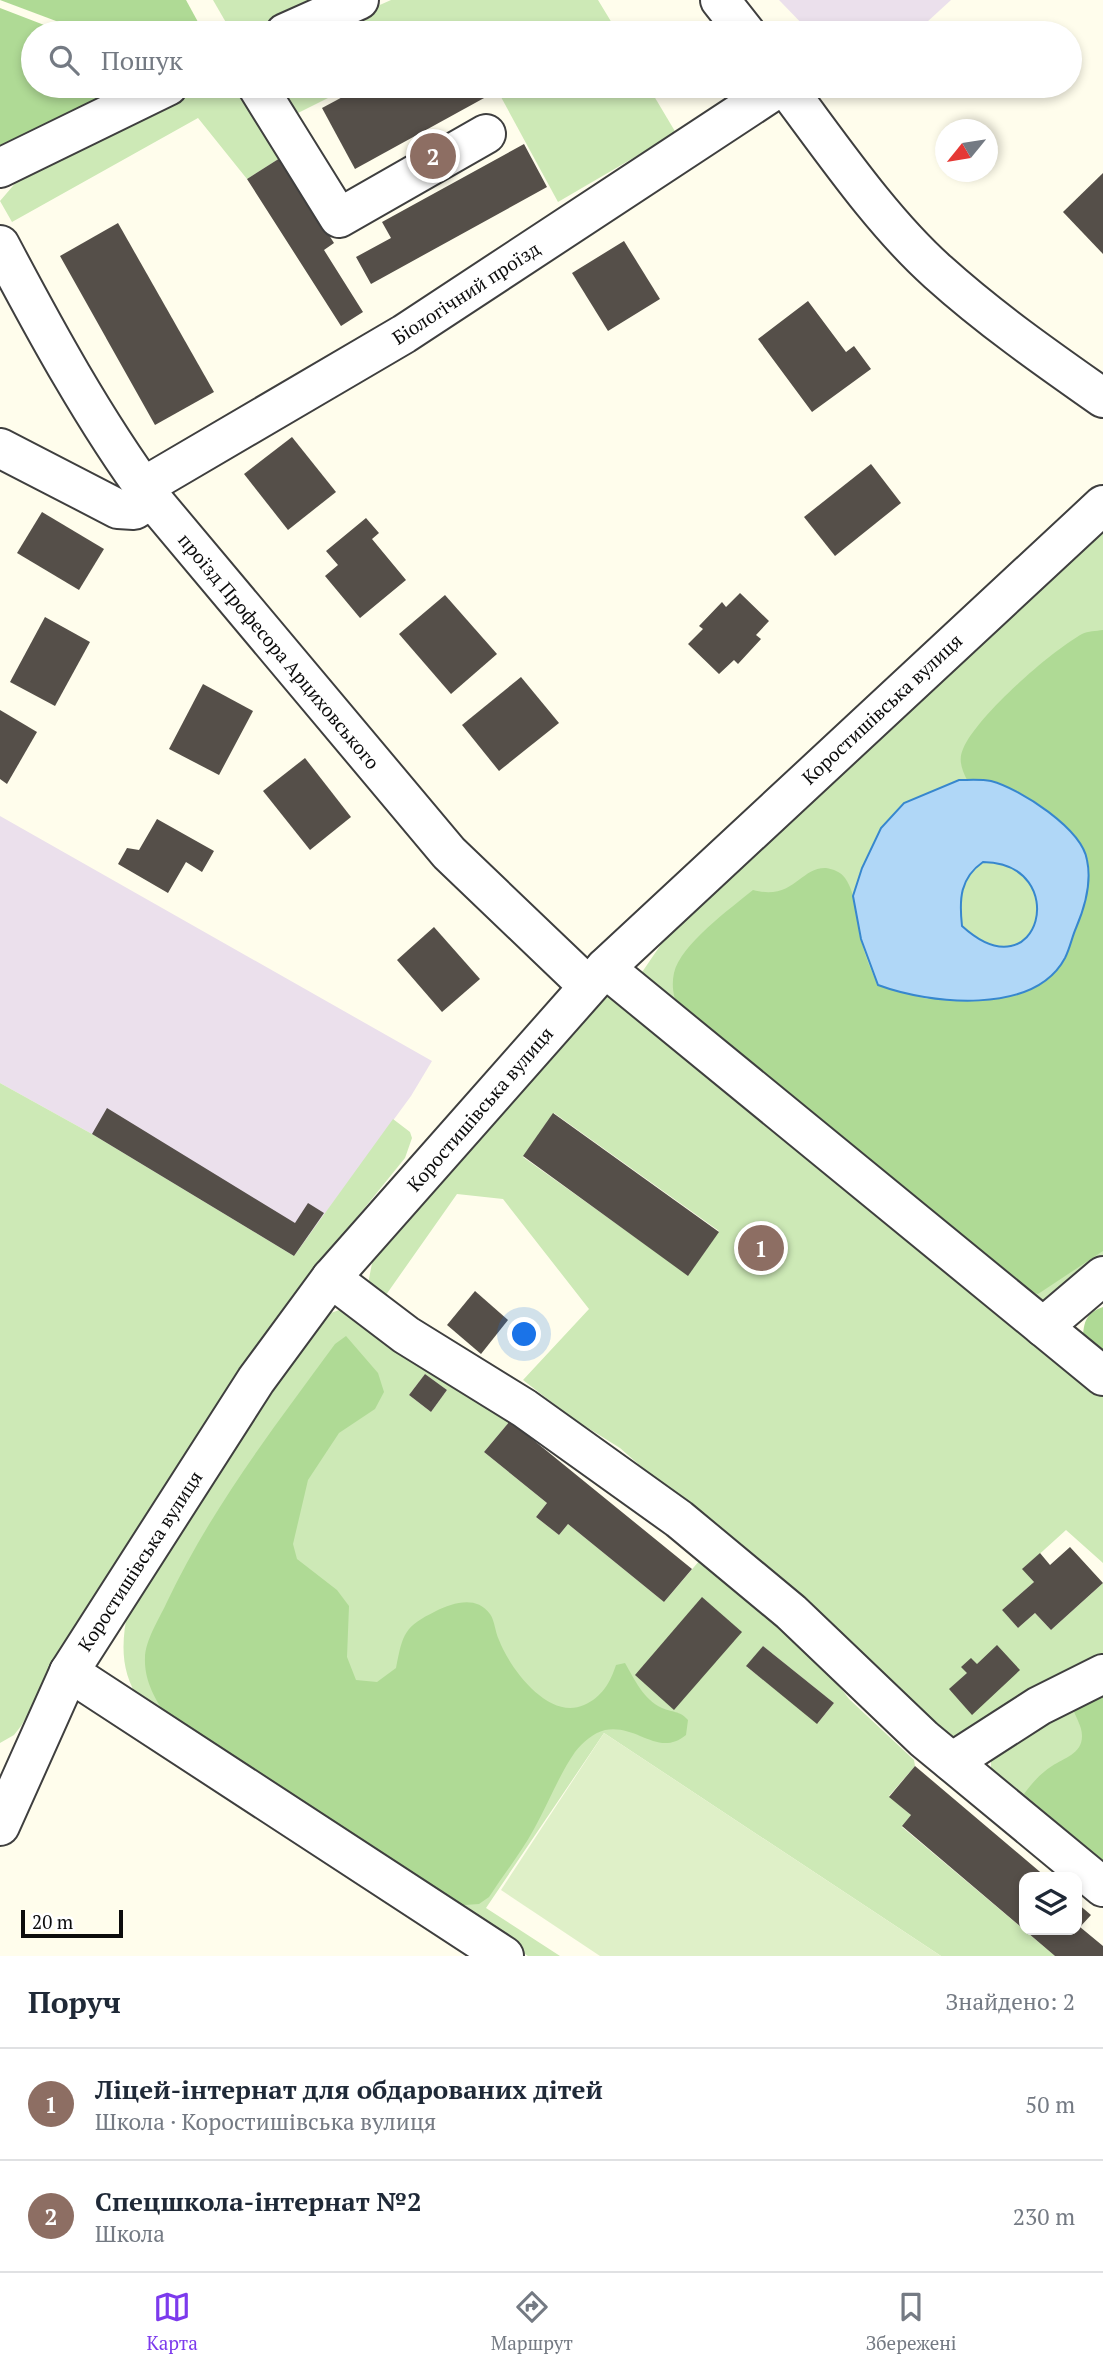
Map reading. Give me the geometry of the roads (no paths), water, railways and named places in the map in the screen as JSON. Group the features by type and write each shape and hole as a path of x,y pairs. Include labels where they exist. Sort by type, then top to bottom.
{"street":[{"path":"312,21 359,0"},
{"path":"720,0 737,21"},
{"path":"0,169 144,98"},
{"path":"264,98 339,218 486,134"},
{"name":"Біологічний проїзд","path":"0,448 118,509 134,510 148,493 404,334 765,98"},
{"path":"792,98 865,191 936,270 1017,337 1103,398"},
{"name":"проїзд Професора Арциховського","path":"0,245 17,306 125,462 449,853 596,977 1103,1376"},
{"name":"Коростишівська вулиця","path":"0,1826 12,1768 69,1672 256,1380 331,1278 596,977 1103,505"},
{"path":"1043,1327 1103,1276"},
{"path":"331,1278 407,1335 524,1408 679,1520 791,1612 952,1762 1103,1887"},
{"path":"69,1672 504,1956"},
{"path":"952,1762 1039,1706 1103,1675"}],"water":[{"path":"959,780 991,781 1033,801 1074,836 1083,848 1087,860 1087,895 1067,954 1050,977 1030,989 1006,997 979,1000 924,997 878,985 861,939 853,896 862,868 881,828 904,803","holes":["983,862 1011,868 1029,882 1036,901 1036,921 1027,937 1011,946 989,944 962,926 961,898 965,882"]}],"place":[{"name":"Спецшкола-інтернат №2","path":"433,156"},
{"name":"Ліцей-інтернат для обдарованих дітей","path":"761,1248"}]}
